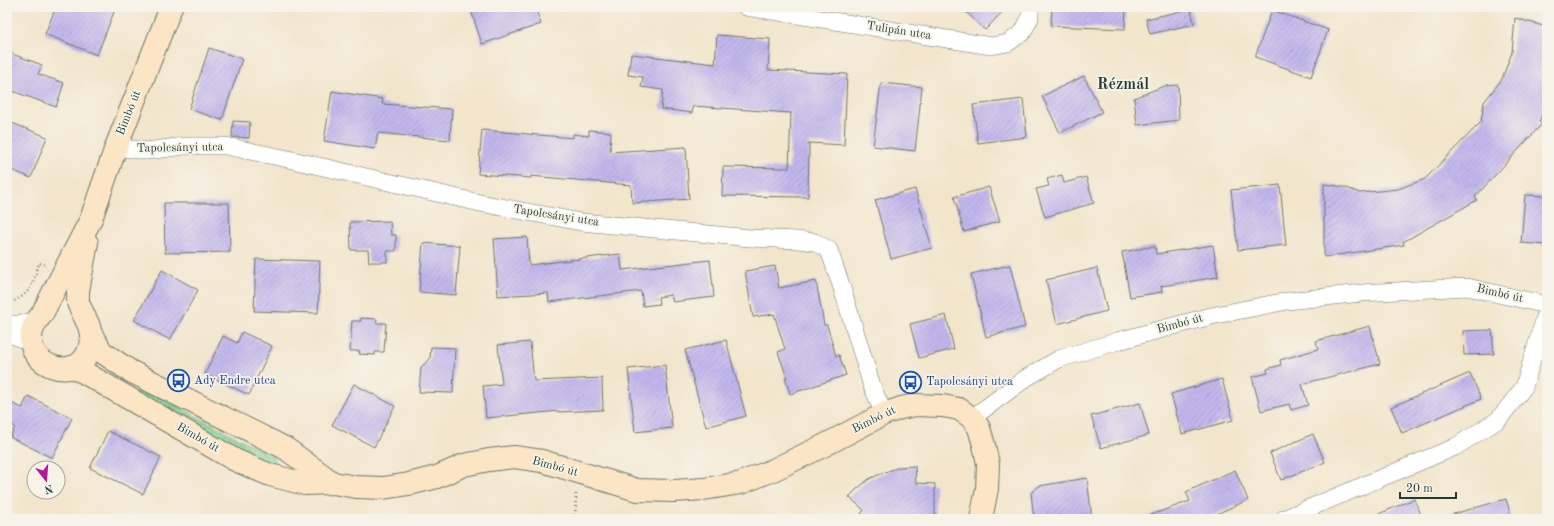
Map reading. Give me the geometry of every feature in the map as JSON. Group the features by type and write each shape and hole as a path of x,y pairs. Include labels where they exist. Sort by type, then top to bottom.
{"street":[{"name":"Bimbó út","path":"171,7 116,147 91,219 78,291 78,304 102,352 130,371 285,448 333,483"},
{"name":"Tulipán utca","path":"746,7 990,46 1008,43 1023,32 1030,18 1030,7"},
{"name":"Tapolcsányi utca","path":"116,147 147,151 184,146 226,146 480,203 582,222 750,238 815,242 829,250 872,386 884,414"},
{"name":"Bimbó út","path":"88,326 90,349 80,363 71,367 60,369 49,367 40,362 33,353 30,342 30,332 91,219"},
{"name":"Bimbó út","path":"71,367 85,373 235,460 270,475 305,484 333,483 356,487 383,488 437,477 464,465 514,457 542,461 637,490 689,490 741,483 773,470 884,414 900,408 928,405 959,409 972,418 1026,378 1059,359 1118,340 1211,316 1287,301 1362,293 1467,287 1547,305"},
{"path":"7,324 18,324 38,318 61,308 70,309 78,313 88,326"},
{"path":"1283,519 1455,447 1498,420 1524,387 1547,310"},
{"path":"7,333 30,342"},
{"path":"972,418 979,428 988,464 987,489 981,519"}],"path":[{"path":"575,519 576,472"}],"green space":[{"path":"143,388 272,456 279,466 267,465 139,399 136,394 137,389"}],"building":[{"path":"56,7 116,7 97,55 45,34"},
{"path":"470,7 535,7 541,24 482,44"},
{"path":"961,7 1007,7 985,30"},
{"path":"1052,7 1126,7 1125,29 1051,26"},
{"path":"1191,9 1194,24 1150,34 1146,19"},
{"path":"1272,10 1328,30 1311,77 1255,57"},
{"path":"1515,18 1547,27 1547,100 1539,122 1542,124 1475,197 1477,200 1403,242 1404,245 1324,257 1324,184 1344,187 1360,193 1398,189 1425,179 1481,122 1484,102 1502,79 1512,52"},
{"path":"717,35 770,39 768,70 847,74 844,145 809,143 808,197 722,196 723,167 789,168 791,113 693,106 692,113 661,109 663,90 641,87 643,77 628,75 631,54 715,64"},
{"path":"209,48 242,59 222,120 189,109"},
{"path":"7,52 42,65 38,74 64,83 56,107 7,89"},
{"path":"1084,76 1102,112 1060,133 1042,96"},
{"path":"881,83 922,87 915,151 873,146"},
{"path":"1178,85 1179,120 1137,125 1134,98 1164,86"},
{"path":"332,91 383,99 382,104 452,109 450,140 378,133 375,149 324,141"},
{"path":"1023,99 1027,137 978,143 973,105"},
{"path":"7,121 47,137 31,178 7,168"},
{"path":"233,121 250,122 249,138 232,137"},
{"path":"482,130 573,138 573,134 589,136 589,130 611,132 610,152 686,147 689,199 632,203 631,185 531,176 531,178 478,174"},
{"path":"1062,175 1064,183 1086,177 1094,203 1045,217 1036,189 1049,186 1047,179"},
{"path":"1280,185 1286,245 1238,250 1231,190"},
{"path":"989,187 1000,221 964,232 954,197"},
{"path":"915,189 932,248 891,259 875,200"},
{"path":"1525,195 1547,196 1547,245 1521,243"},
{"path":"164,203 229,203 230,252 165,253"},
{"path":"390,221 391,235 396,235 396,251 387,251 387,262 369,262 368,250 351,250 350,222"},
{"path":"527,237 529,265 620,254 622,270 710,260 714,297 673,302 671,295 658,297 659,304 643,306 641,291 549,302 548,293 498,296 494,239"},
{"path":"423,243 460,246 456,295 419,292"},
{"path":"1213,245 1218,277 1161,286 1162,292 1130,297 1122,252 1155,246 1156,254"},
{"path":"256,259 320,261 318,313 254,311"},
{"path":"1010,265 1025,327 986,337 971,274"},
{"path":"775,266 779,288 816,281 824,325 827,325 836,356 839,355 846,375 790,394 785,378 787,378 778,352 785,349 774,314 753,317 745,271"},
{"path":"1097,268 1107,311 1057,324 1046,280"},
{"path":"162,270 198,290 170,340 134,320"},
{"path":"946,315 954,349 919,358 910,324"},
{"path":"361,318 377,319 376,323 386,323 384,352 375,352 375,355 359,354 360,351 350,351 352,321 361,321"},
{"path":"1370,326 1380,364 1302,384 1308,405 1291,410 1289,404 1261,411 1252,377 1268,373 1267,369 1281,365 1280,360 1318,349 1316,341"},
{"path":"1492,330 1494,354 1464,355 1463,331"},
{"path":"242,332 272,346 249,395 205,374 223,336 237,343"},
{"path":"726,340 746,416 706,427 685,350"},
{"path":"530,342 534,381 602,378 603,410 559,411 486,418 483,386 502,384 498,345"},
{"path":"431,347 455,348 453,393 419,392 421,367 430,359"},
{"path":"665,365 672,428 635,432 628,369"},
{"path":"1470,373 1481,399 1402,433 1391,407"},
{"path":"1222,379 1233,420 1182,434 1171,394"},
{"path":"354,384 395,406 374,447 332,425"},
{"path":"28,396 72,418 52,458 10,437 15,427 7,422 7,401 22,408"},
{"path":"1140,403 1149,435 1101,448 1091,416"},
{"path":"108,431 161,457 143,494 90,468"},
{"path":"1313,434 1325,462 1281,480 1270,453"},
{"path":"915,466 916,483 935,484 935,519 857,519 864,510 849,497 857,489 869,479 885,472 900,467"},
{"path":"1235,470 1248,500 1205,519 1146,519 1145,517 1190,501 1186,492"},
{"path":"1087,478 1092,519 1034,519 1031,493 1039,486"},
{"path":"1414,499 1423,519 1367,519"},
{"path":"1506,499 1512,519 1450,519 1450,515"}],"place":[{"name":"Ady Endre utca","path":"178,381"},
{"name":"Tapolcsányi utca","path":"911,382"}],"district":[{"name":"Rézmál","path":"1123,85"}]}
